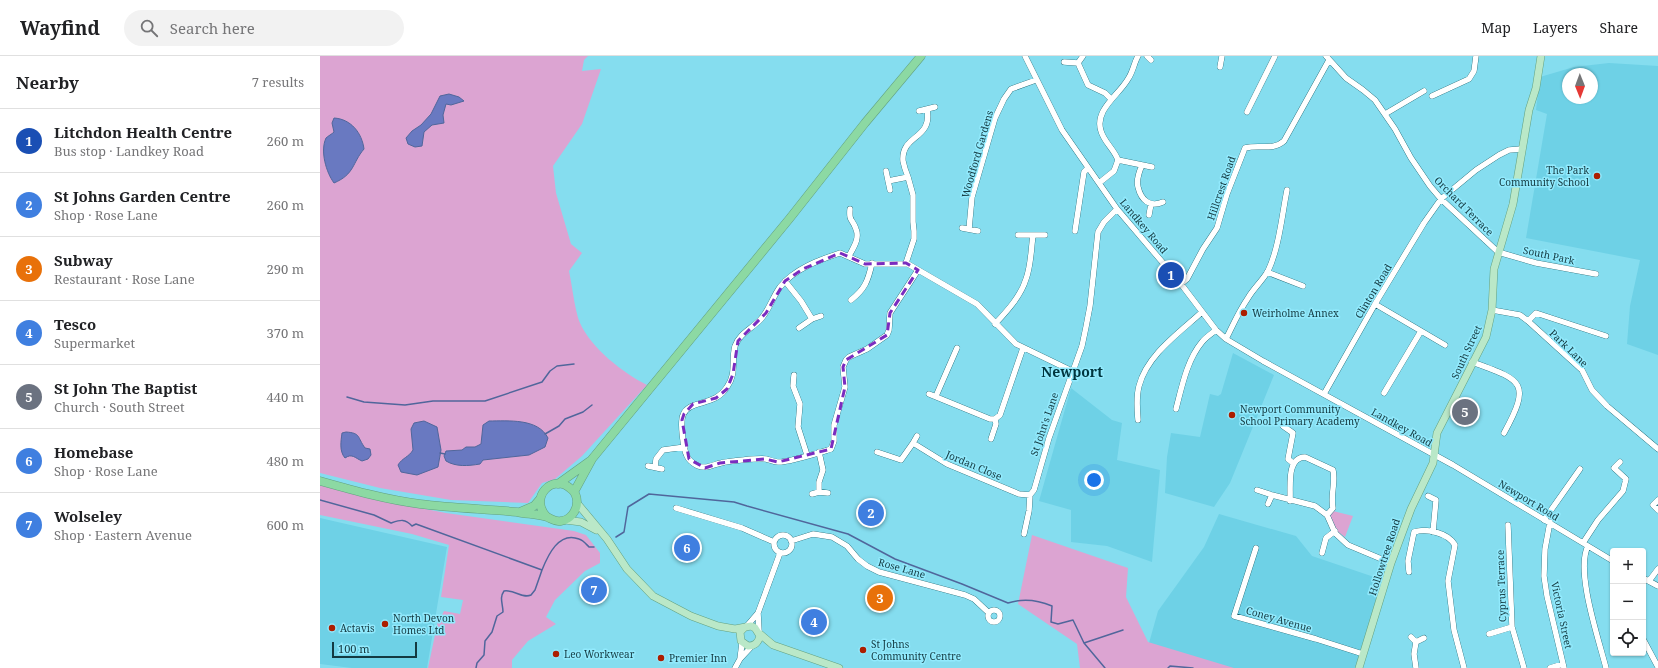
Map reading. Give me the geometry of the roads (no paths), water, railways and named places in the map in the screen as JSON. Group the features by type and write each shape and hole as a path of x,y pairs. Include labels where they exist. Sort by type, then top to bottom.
{"highway":[{"path":"574,492 592,459 921,56"},
{"path":"547,517 541,509 541,494 548,487 558,484 592,459"},
{"path":"320,481 374,495 418,504 517,512 547,517 558,521 565,520 574,513 577,503 574,492 567,486 558,484"},
{"path":"517,512 526,511 534,506 540,499"}],"main road":[{"name":"South Street","path":"1435,455 1437,433 1486,337 1492,310 1494,270 1513,204 1529,110 1536,88 1541,56"},
{"name":"Hollowtree Road","path":"1359,668 1391,563 1411,509 1433,464 1435,455"},
{"path":"577,503 607,540 627,569 653,596 691,616 724,628 748,646 773,645 839,668"},
{"path":"565,520 587,524 607,540"},
{"path":"724,628 751,626 773,645"},
{"path":"741,640 740,632 745,627"},
{"path":"754,645 759,633"}],"street":[{"name":"Landkey Road","path":"1025,56 1062,130 1088,168 1117,209 1181,284 1216,330 1226,339 1277,369 1435,455"},
{"path":"1078,63 1083,56"},
{"path":"1099,183 1114,171 1118,160 1116,154 1104,140 1100,130 1100,118 1111,99 1122,89 1130,77 1138,56"},
{"path":"1220,67 1222,56"},
{"path":"1247,112 1275,56"},
{"path":"1432,96 1469,79 1474,72 1476,56"},
{"name":"Orchard Terrace","path":"1327,58 1346,78 1364,90 1375,100 1386,114 1430,186 1441,199 1498,252"},
{"name":"Hillcrest Road","path":"1181,284 1187,279 1203,249 1217,228 1227,194 1245,148 1251,146 1279,146 1284,141 1327,58"},
{"path":"1064,62 1078,63"},
{"path":"1078,63 1088,85 1105,93 1111,99"},
{"name":"Woodford Gardens","path":"969,229 972,197 995,118 1004,99 1011,89 1036,80"},
{"path":"1386,114 1424,91"},
{"path":"1251,103 1258,106"},
{"path":"919,111 935,107"},
{"path":"906,263 914,239 914,195 904,161 906,147 911,140 923,131 926,126 928,121 927,109"},
{"name":"Clinton Road","path":"1324,394 1375,304 1424,223 1441,199 1476,170 1499,155 1509,150 1522,149"},
{"path":"1118,160 1152,167"},
{"path":"1142,165 1139,174 1138,186 1141,196 1151,204 1156,205 1163,202"},
{"path":"1075,231 1084,172 1088,168"},
{"path":"886,171 890,190"},
{"path":"888,181 908,177"},
{"path":"1226,339 1247,298 1267,272 1275,250 1287,190"},
{"path":"1149,215 1151,204"},
{"path":"849,256 857,240 857,233 846,219 850,209"},
{"name":"St John's Lane","path":"1024,534 1029,511 1030,495 1034,490 1048,438 1082,346 1090,306 1098,232 1104,222 1117,209"},
{"path":"962,228 978,230"},
{"path":"1018,235 1044,235"},
{"path":"995,324 1005,314 1022,288 1026,279 1033,235"},
{"name":"South Park","path":"1498,252 1536,263 1596,274"},
{"path":"916,268 890,313 889,330 887,335 868,350 849,357 846,360 843,367 845,387 834,425 832,446 830,449 778,462 766,459 720,463 705,468 693,464 689,459 685,447 682,420 687,408 693,404 708,402 716,398 726,389 733,374 734,354 738,341 744,333 759,321 766,313 785,282 803,268 840,253 864,264 906,263 916,268 977,304 1016,344 1072,371"},
{"path":"851,300 861,292 869,278 872,263"},
{"path":"1267,272 1302,286"},
{"path":"785,282 801,301 812,320"},
{"path":"1375,304 1444,345"},
{"name":"Park Lane","path":"1492,310 1520,315 1528,321 1582,370 1592,390 1607,406 1658,449"},
{"path":"1138,420 1138,387 1142,375 1156,355 1202,312"},
{"path":"1528,321 1536,314 1606,336"},
{"path":"799,328 821,316"},
{"path":"1176,409 1181,388 1195,351 1203,340 1216,330"},
{"path":"1384,393 1421,331"},
{"path":"936,396 957,348"},
{"path":"929,394 990,419 995,419 1000,416 1023,348"},
{"path":"1472,362 1505,375 1519,386 1520,398 1504,433"},
{"path":"794,375 791,386 800,404 798,427 807,455"},
{"path":"991,439 996,424 995,419"},
{"path":"1283,426 1293,433 1288,459 1293,463"},
{"path":"877,452 901,460 918,436"},
{"name":"Jordan Close","path":"913,443 947,464 1018,494 1030,495"},
{"path":"655,467 656,458 663,450 685,447"},
{"path":"818,452 823,470 819,482 819,492"},
{"name":"Newport Road","path":"1435,455 1610,559"},
{"path":"1290,500 1291,471 1293,463 1297,459 1305,457 1333,470 1335,480 1332,493 1333,508 1327,515"},
{"path":"1606,668 1590,606 1584,575 1584,558 1585,544 1598,520 1623,491 1626,479 1614,468 1620,462"},
{"path":"648,466 662,469"},
{"path":"1547,521 1580,469"},
{"path":"1257,490 1315,506 1327,515 1335,531 1348,545 1391,563"},
{"path":"812,494 819,492 828,493"},
{"path":"1268,504 1272,495"},
{"path":"1428,496 1436,500 1433,532"},
{"path":"1656,503 1658,510"},
{"path":"676,508 742,528 774,542"},
{"name":"Victoria Street","path":"1547,521 1544,576 1547,596 1564,666 1550,668"},
{"name":"Cyprus Terrace","path":"1508,525 1512,627 1524,668"},
{"path":"1409,572 1408,561 1414,532 1422,530 1451,538 1455,545 1448,581 1454,630 1464,668"},
{"path":"1322,553 1326,538 1335,531"},
{"name":"Rose Lane","path":"791,541 813,534 832,537 847,546 858,559 872,569 974,599 989,613"},
{"path":"778,537 788,537 792,544 790,551 780,553 774,548 774,542 778,537"},
{"name":"Coney Avenue","path":"1256,548 1234,616 1363,654"},
{"path":"745,627 758,612 780,553"},
{"path":"1650,581 1658,569"},
{"path":"1646,579 1658,586"},
{"path":"758,612 759,633"},
{"path":"1490,634 1512,627"},
{"path":"1411,637 1416,642"},
{"path":"1416,642 1424,638"},
{"path":"740,659 741,640"},
{"path":"1416,642 1414,654 1416,668"},
{"path":"735,668 740,659 754,645"},
{"path":"1646,645 1658,667"}],"waterway":[{"path":"347,397 364,402 405,405 433,401 485,401 542,382 550,371 557,366 574,364"},
{"path":"545,434 559,426 565,419 583,412 592,405"},
{"path":"440,453 445,454"},
{"path":"616,537 624,532 628,507 649,494 734,502 848,534 895,559 1008,603 1030,600 1052,606 1051,622 1058,624 1073,620 1084,643 1105,668"},
{"path":"320,500 374,515 391,523 402,520 412,526 416,524 542,570 551,551 560,541 566,538 572,537 579,539 589,547 594,547"},
{"path":"476,668 477,663 484,655 485,641 492,632 497,616 503,612 501,599 504,591 511,591 524,596 531,595 535,590 542,570"},
{"path":"1084,643 1123,630"},
{"path":"1168,668 1170,666 1193,668"}],"place":[{"name":"The Park Community School","path":"1597,176"},
{"name":"Litchdon Health Centre","path":"1171,275"},
{"name":"Weirholme Annex","path":"1244,313"},
{"name":"St John The Baptist","path":"1465,412"},
{"name":"Newport Community School Primary Academy","path":"1232,415"},
{"name":"St Johns Garden Centre","path":"871,513"},
{"name":"Homebase","path":"687,548"},
{"name":"Wolseley","path":"594,590"},
{"name":"Subway","path":"880,598"},
{"name":"Tesco","path":"814,622"},
{"name":"North Devon Homes Ltd","path":"385,624"},
{"name":"Actavis","path":"332,628"},
{"name":"St Johns Community Centre","path":"863,650"},
{"name":"Leo Workwear","path":"556,654"},
{"name":"Premier Inn","path":"661,658"}],"district":[{"name":"Newport","path":"1072,371"}]}
